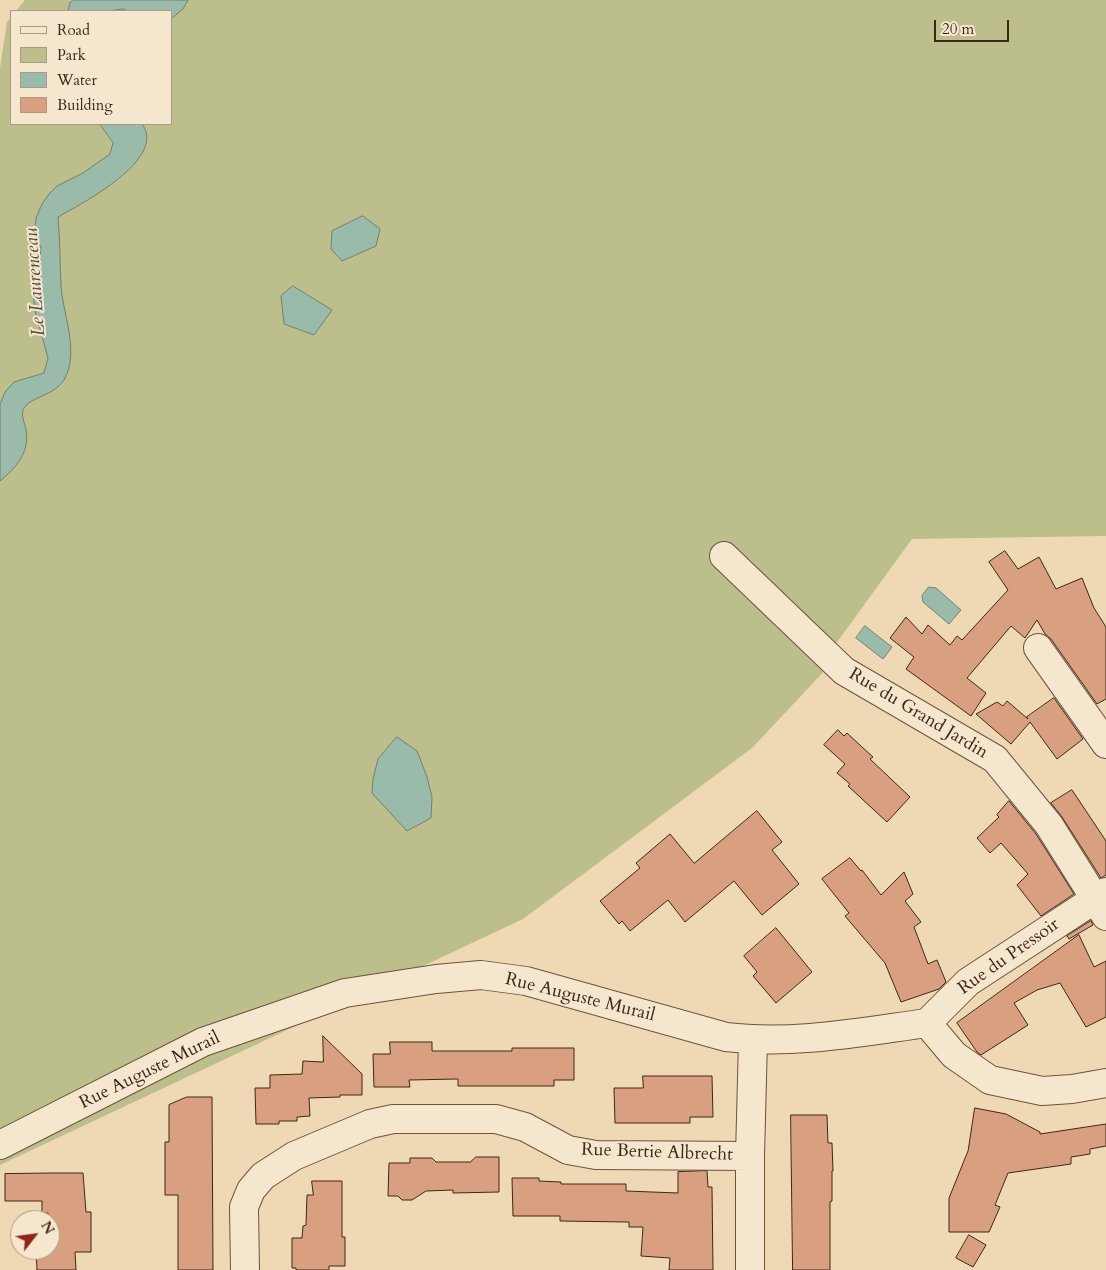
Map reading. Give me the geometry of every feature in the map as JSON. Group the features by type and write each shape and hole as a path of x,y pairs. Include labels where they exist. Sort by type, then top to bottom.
{"street":[{"name":"Rue du Grand Jardin","path":"724,556 844,670 995,759 1049,825 1103,902"},
{"path":"1038,648 1106,744"},
{"name":"Rue du Pressoir","path":"927,1023 968,982 1103,902"},
{"name":"Rue Auguste Murail","path":"0,1145 203,1042 344,993 436,979 481,975 526,980 726,1037 753,1040 828,1037 927,1023"},
{"path":"927,1023 954,1055 990,1080 1042,1091 1072,1089 1106,1083"},
{"path":"750,1270 753,1040"},
{"name":"Rue Bertie Albrecht","path":"245,1270 244,1207 251,1190 263,1176 294,1156 370,1124 393,1119 496,1119 525,1127 568,1150 596,1155 750,1156"}],"green space":[{"path":"25,0 1106,0 1106,536 912,539 824,660 829,666 752,748 523,919 0,1165 0,68 7,22 10,18 10,125 172,125 172,10 17,10"}],"water":[{"path":"74,0 188,0 183,9 172,18 172,10 68,10 70,3"},
{"name":"Le Laurenceau","path":"101,125 142,125 147,138 143,151 133,165 102,191 58,217 62,297 71,346 69,369 60,385 49,393 31,401 24,408 23,416 27,438 24,452 16,465 0,481 0,404 5,392 14,382 44,373 48,358 35,311 32,286 39,272 41,246 34,238 36,218 42,204 57,186 83,173 110,154 113,143"},
{"path":"363,216 380,229 376,246 342,261 331,249 332,231"},
{"path":"293,286 332,310 314,335 284,324 281,296"},
{"path":"929,587 936,588 961,610 949,624 923,602 922,596"},
{"path":"865,626 892,647 883,659 856,638"},
{"path":"397,737 417,751 432,797 431,818 407,831 372,793 378,759"}],"building":[{"path":"1005,551 1018,569 1039,557 1056,589 1082,578 1094,608 1106,627 1106,699 1097,704 1051,639 1045,634 1037,620 1025,638 1011,626 967,678 986,693 971,716 906,669 914,657 890,638 906,617 922,634 928,625 950,645 957,636 962,640 1008,590 989,562"},
{"path":"1054,698 1083,739 1057,759 1030,722 1011,744 976,714 997,702 1003,706 1007,701 1028,719 1027,717"},
{"path":"838,730 844,736 847,733 873,757 870,759 910,797 887,822 848,786 850,784 837,773 845,764 824,745"},
{"path":"1072,790 1106,841 1106,875 1101,878 1051,803"},
{"path":"1009,801 1036,834 1074,894 1041,916 1017,885 1028,874 1001,843 990,853 977,838 999,817 997,815"},
{"path":"757,811 782,842 772,850 799,884 762,915 734,881 685,922 668,900 630,931 622,921 619,924 600,901 640,868 636,863 670,834 694,863"},
{"path":"850,858 881,895 904,872 913,894 905,901 921,922 914,927 928,964 937,960 946,982 939,989 901,1002 885,963 845,916 849,913 822,879"},
{"path":"1091,921 1093,925 1069,939 1067,936"},
{"path":"776,928 812,972 776,1003 753,976 757,972 744,956"},
{"path":"1079,935 1094,967 1106,961 1106,1017 1086,1027 1060,983 1037,990 1014,1003 1028,1025 981,1055 977,1052 957,1023"},
{"path":"323,1036 362,1074 362,1095 309,1098 310,1116 297,1117 297,1121 279,1121 279,1124 256,1124 255,1088 270,1088 270,1075 302,1074 303,1061 323,1062"},
{"path":"390,1042 432,1042 432,1051 512,1051 512,1048 574,1048 574,1080 554,1080 554,1086 458,1086 458,1079 409,1080 410,1087 374,1087 373,1054 390,1054"},
{"path":"643,1076 712,1076 713,1117 690,1117 690,1123 615,1123 614,1088 643,1088"},
{"path":"187,1097 212,1097 213,1270 178,1270 178,1195 165,1195 165,1142 169,1142 169,1105"},
{"path":"975,1108 1006,1114 1040,1132 1040,1134 1106,1124 1106,1146 1090,1149 1090,1154 1071,1157 1071,1164 1008,1173 995,1205 1000,1207 989,1232 949,1232 949,1198 968,1151"},
{"path":"791,1115 827,1115 828,1143 832,1143 833,1171 832,1201 830,1202 830,1270 793,1270"},
{"path":"476,1157 499,1157 499,1192 453,1193 453,1190 426,1191 412,1200 402,1200 398,1196 388,1196 389,1163 410,1163 410,1158 432,1158 436,1162 470,1162"},
{"path":"707,1171 708,1187 712,1187 713,1270 669,1270 670,1258 641,1256 643,1227 629,1227 629,1222 560,1221 560,1216 513,1216 512,1178 539,1178 539,1181 561,1182 561,1184 626,1184 626,1191 678,1193 678,1172"},
{"path":"83,1173 86,1212 91,1212 91,1252 75,1252 76,1270 37,1270 36,1260 60,1260 60,1210 42,1210 42,1201 5,1201 5,1174"},
{"path":"312,1181 342,1181 342,1237 345,1237 345,1266 329,1266 329,1270 296,1270 296,1268 292,1268 292,1238 302,1238 303,1226 306,1225 307,1195 313,1195"},
{"path":"969,1235 986,1245 973,1267 956,1258"}]}
